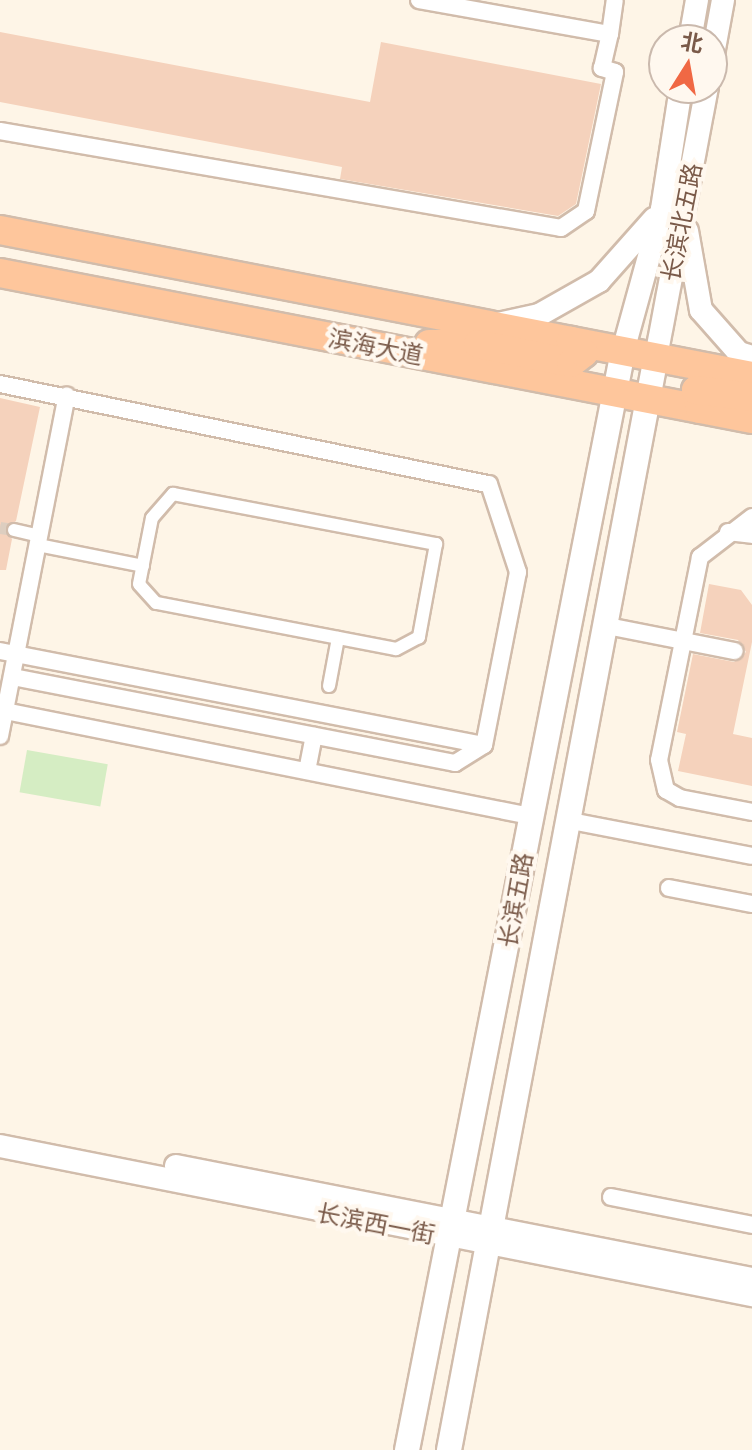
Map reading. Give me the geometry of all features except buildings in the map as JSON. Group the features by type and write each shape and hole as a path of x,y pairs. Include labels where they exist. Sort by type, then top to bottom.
{"highway":[{"name":"滨海大道","path":"0,230 752,376"},
{"name":"滨海大道","path":"0,273 752,419"},
{"path":"368,345 478,344 571,363 584,353 571,341"},
{"path":"700,409 696,390 752,397"}],"main road":[{"name":"长滨五路","path":"407,1450 454,1229 597,464 623,351"},
{"name":"长滨五路","path":"449,1450 571,821 656,357"},
{"path":"597,464 616,456 633,474"}],"street":[{"path":"419,0 610,34"},
{"path":"0,131 561,228 586,211 615,72 602,68 615,0"},
{"path":"693,24 697,0"},
{"path":"719,24 723,0"},
{"name":"长滨北五路","path":"656,357 673,210 680,104"},
{"name":"长滨北五路","path":"623,351 673,210 703,104"},
{"path":"492,325 539,315 599,281 673,210 701,310 739,353 752,357"},
{"path":"0,384 489,484 518,572 484,745 455,763 12,677"},
{"path":"0,736 2,711 12,677 8,653 38,540 67,396"},
{"path":"173,494 436,544 419,637 396,649 338,638 156,603 142,595 143,566 152,518 173,494"},
{"path":"752,517 728,532 700,557 660,777 680,798 752,812"},
{"path":"14,530 38,540 143,566"},
{"path":"728,532 752,535"},
{"path":"607,626 735,651"},
{"path":"329,686 338,638"},
{"path":"8,653 484,745"},
{"path":"2,711 530,816"},
{"path":"307,771 314,736"},
{"path":"571,821 752,856"},
{"path":"669,888 752,904"},
{"name":"长滨西一街","path":"0,1131 454,1229"},
{"name":"长滨西一街","path":"0,1146 490,1236 752,1279"},
{"path":"611,1197 752,1225"},
{"name":"长滨西一街","path":"490,1236 752,1295"}],"green space":[{"path":"27,750 108,764 100,807 20,792"}],"tunnel":[{"path":"0,528 14,530"}]}
